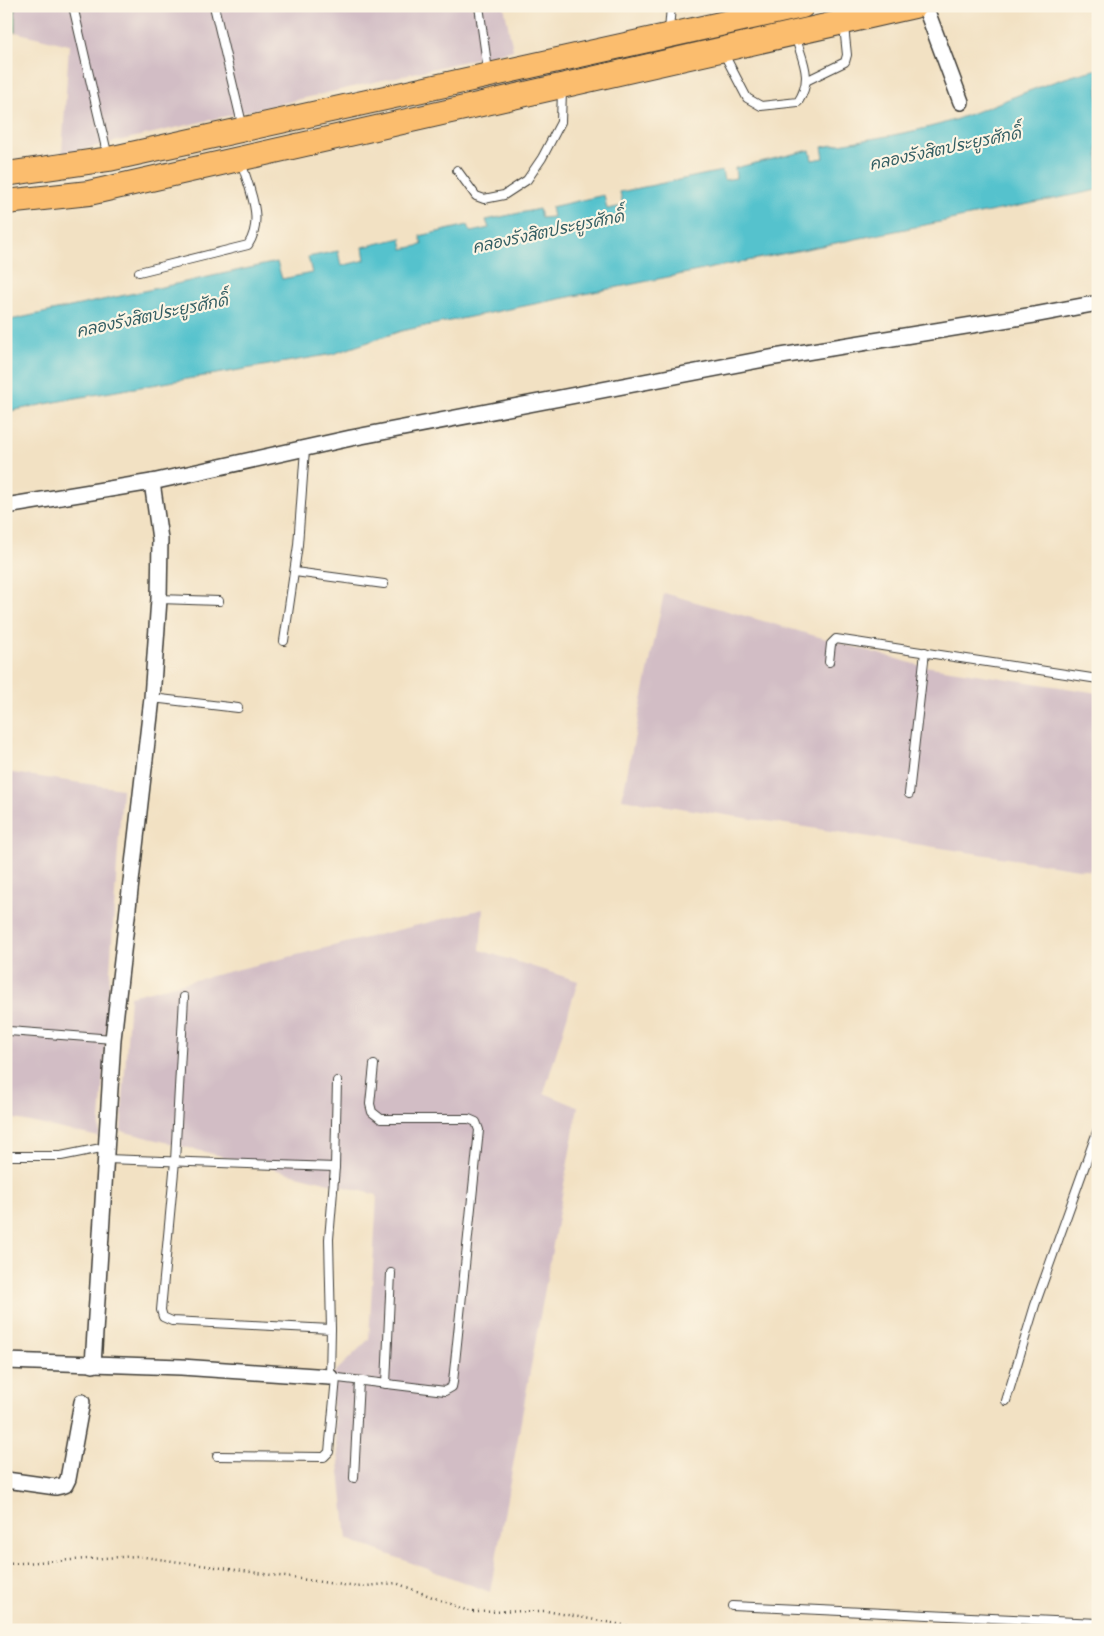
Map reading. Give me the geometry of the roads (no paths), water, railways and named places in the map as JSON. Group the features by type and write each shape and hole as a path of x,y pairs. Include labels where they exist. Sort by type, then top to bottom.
{"main road":[{"path":"6,174 109,159 802,6"},
{"path":"6,202 90,193 914,6"}],"street":[{"path":"925,6 961,102"},
{"path":"6,213 90,193"},
{"path":"6,506 152,482 305,448 775,357 1098,303"},
{"path":"93,1365 113,1040 152,698 159,599 160,539 152,482"},
{"path":"6,1361 181,1367 333,1378"},
{"path":"6,1480 56,1487 65,1485 68,1479 82,1402"}],"lane":[{"path":"73,6 109,159"},
{"path":"214,6 243,130"},
{"path":"479,6 488,76"},
{"path":"668,36 671,6"},
{"path":"808,80 845,62 847,55 844,21"},
{"path":"722,50 747,98 761,106 798,102 805,91 808,80 794,33"},
{"path":"457,170 476,196 484,199 504,195 527,180 542,158 560,122 562,86"},
{"path":"139,272 248,245 254,235 258,218 240,158"},
{"path":"284,641 294,572 305,448"},
{"path":"294,572 384,584"},
{"path":"159,599 219,601"},
{"path":"829,662 831,644 836,639 1098,679"},
{"path":"909,794 926,652"},
{"path":"152,698 238,708"},
{"path":"184,997 175,1161 161,1310 163,1318 172,1321 331,1329"},
{"path":"9,1031 113,1040"},
{"path":"333,1378 445,1391 452,1387 479,1130 476,1122 468,1119 382,1119 372,1112 370,1104 374,1065"},
{"path":"217,1456 316,1459 324,1457 329,1452 333,1378 329,1239 335,1167 338,1081"},
{"path":"1006,1401 1035,1305 1098,1129"},
{"path":"6,1156 61,1156 106,1153 175,1161 335,1167"},
{"path":"386,1384 391,1273"},
{"path":"354,1478 359,1381"},
{"path":"732,1606 1098,1622"}],"water":[{"name":"คลองรังสิตประยูรศักดิ์","path":"1098,69 1098,190 401,331 333,354 70,399 6,412 6,321 277,262 282,279 312,273 308,257 338,251 341,266 365,260 363,247 401,238 403,249 422,245 420,236 468,225 471,232 489,228 486,220 539,209 541,218 553,217 551,207 604,195 607,209 623,206 620,192 722,171 724,180 736,178 735,168 810,150 812,160 824,158 822,147 941,124 1044,85"}]}
